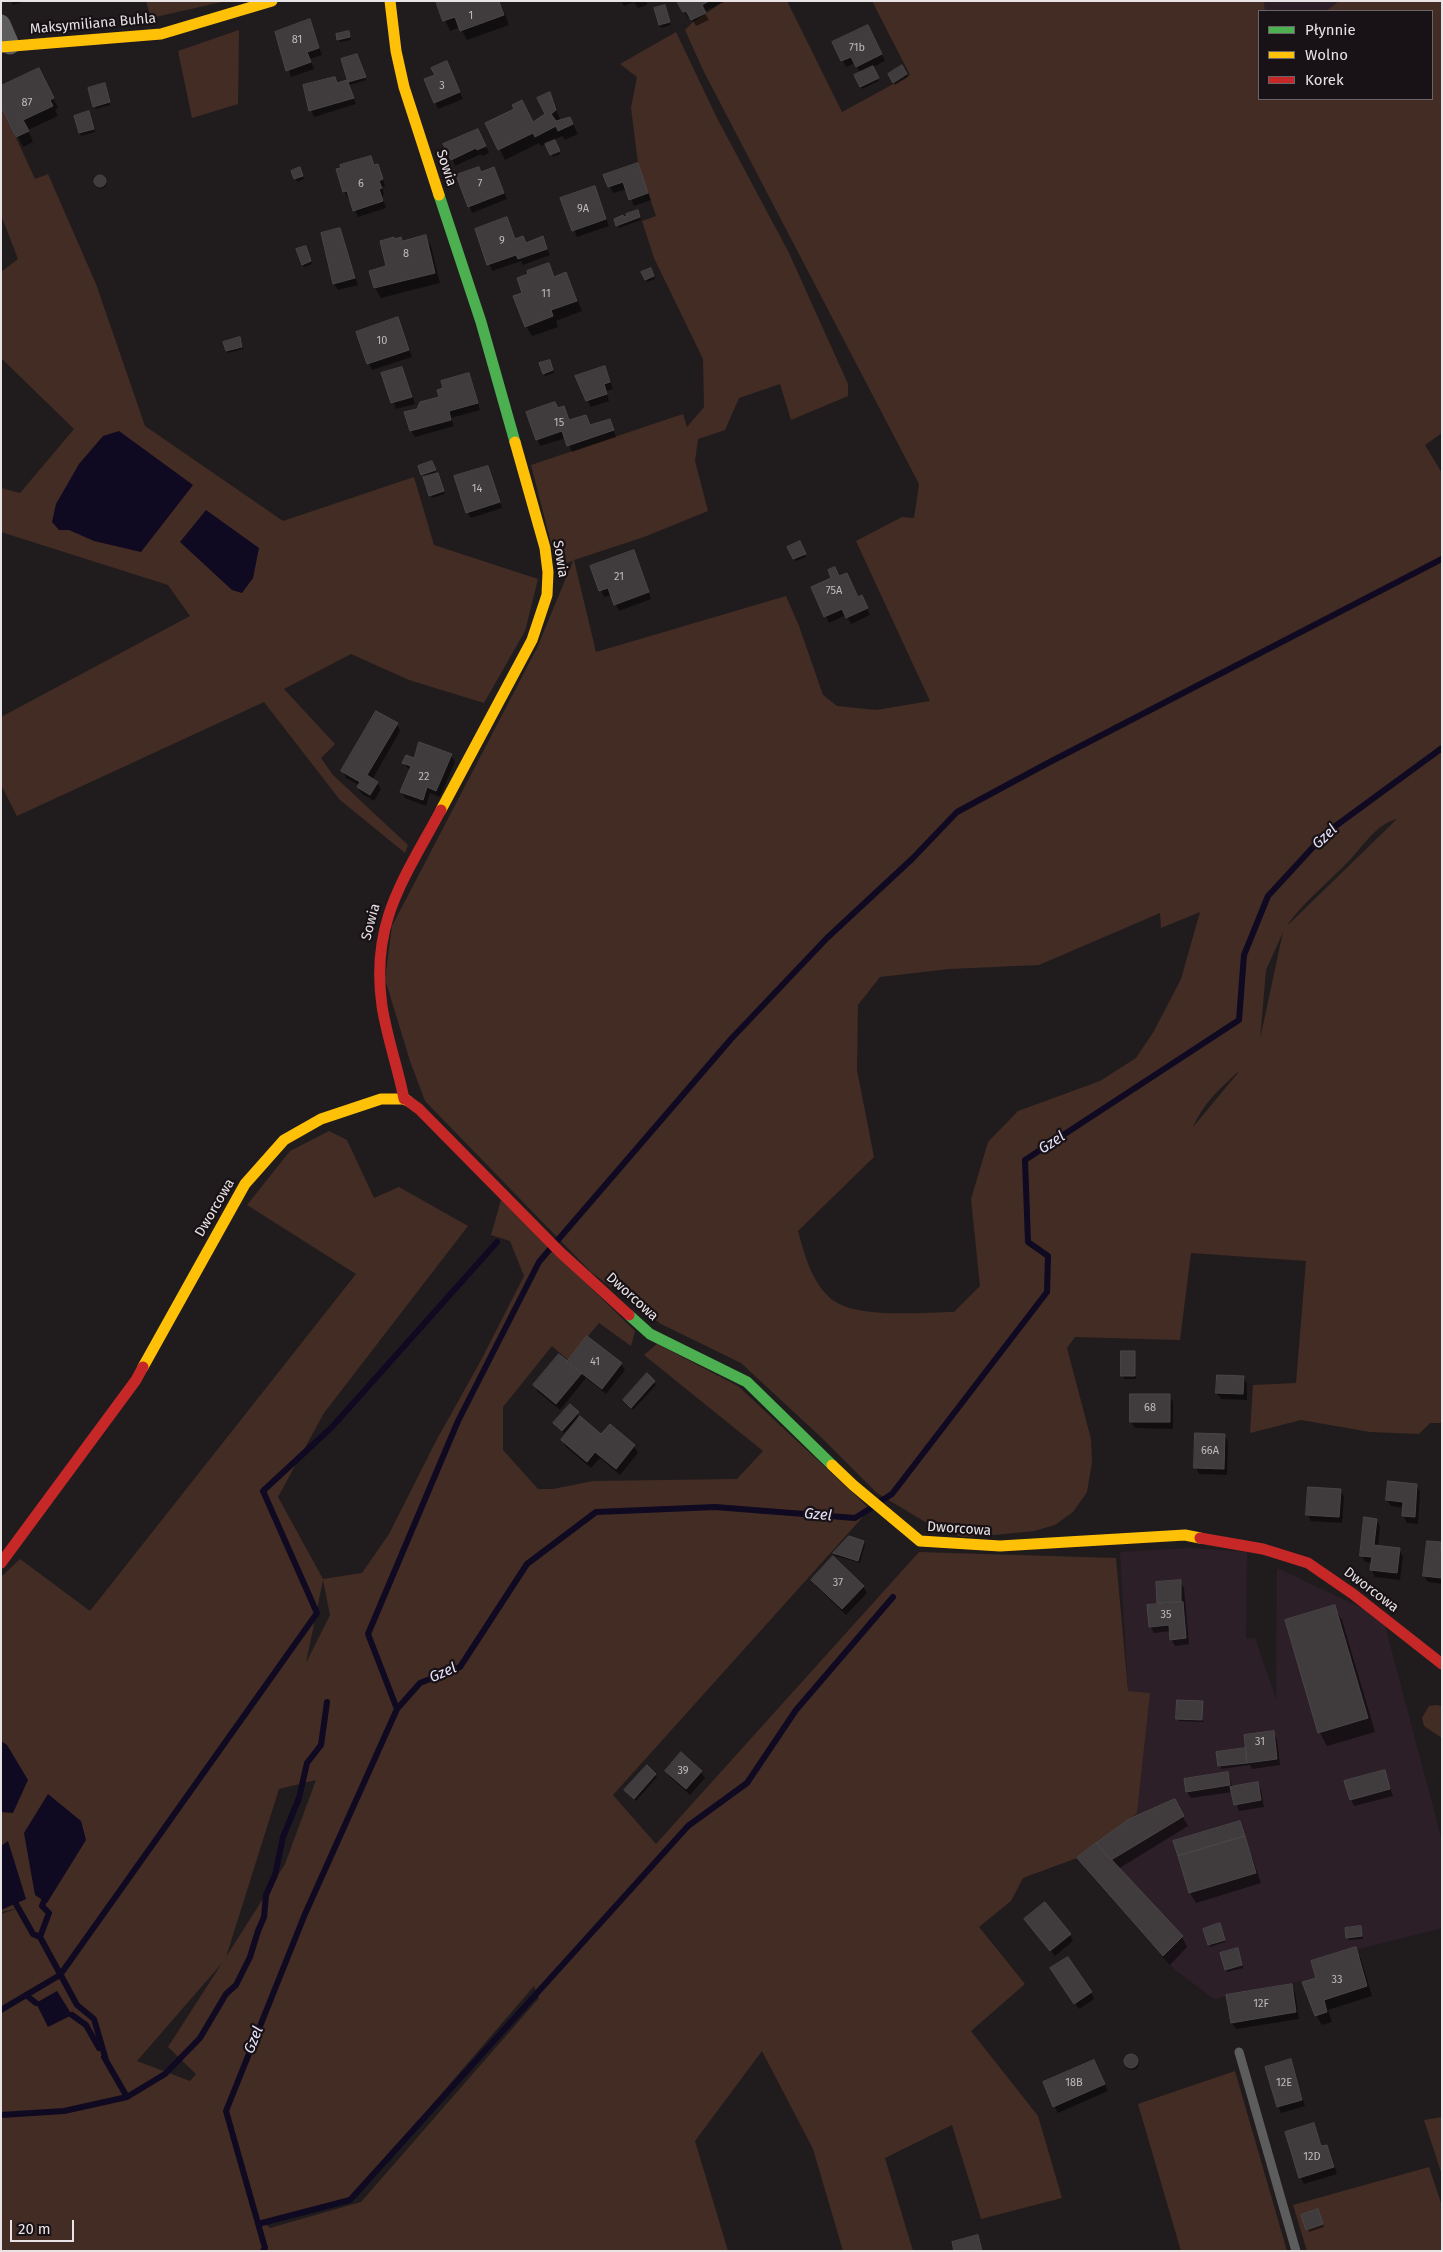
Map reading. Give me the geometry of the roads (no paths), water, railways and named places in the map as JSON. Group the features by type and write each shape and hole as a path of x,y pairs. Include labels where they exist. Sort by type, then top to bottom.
{"street":[{"name":"Maksymiliana Buhla","path":"6,46 161,34 272,1"},
{"name":"Sowia","path":"390,1 396,51 404,87 481,322 545,548 549,565 550,585 547,601 532,640 394,897 386,916 378,958 378,979 385,1023 400,1074 404,1099"},
{"path":"1,24 6,46"},
{"name":"Dworcowa","path":"1,1562 136,1380 245,1184 284,1140 321,1119 382,1099 404,1099 433,1121 560,1252 650,1334 747,1382 865,1495 920,1541 1000,1546 1185,1535 1263,1549 1308,1563 1353,1594 1442,1664"}],"lane":[{"path":"1239,2052 1296,2251"}],"waterway":[{"path":"557,1241 731,1039 827,938 912,859 957,812 1442,559"},
{"name":"Gzel","path":"881,1501 892,1494 1047,1292 1048,1256 1028,1242 1025,1160 1239,1020 1244,955 1268,896 1326,833 1442,748"},
{"path":"1,2010 60,1975 317,1613 263,1491 332,1427 497,1242"},
{"path":"397,1709 368,1634 458,1421 539,1262 550,1249"},
{"name":"Gzel","path":"263,2251 265,2248 226,2111 305,1914 397,1709 420,1683 460,1667 527,1564 596,1512 715,1507 855,1518 871,1508"},
{"path":"258,2224 350,2200 688,1826 747,1783 796,1710 893,1597"},
{"path":"1,2115 64,2111 127,2097 165,2074 200,2038 226,1994 236,1985 250,1957 264,1917 266,1895 275,1875 283,1837 299,1798 307,1763 321,1745 327,1702"},
{"path":"44,1901 42,1906 49,1913 40,1937 77,2005 94,2019 106,2060"},
{"path":"16,1904 33,1934 40,1937"},
{"path":"26,1995 36,2003"},
{"path":"72,2015 86,2025 99,2048"},
{"path":"104,2057 127,2097"}]}
